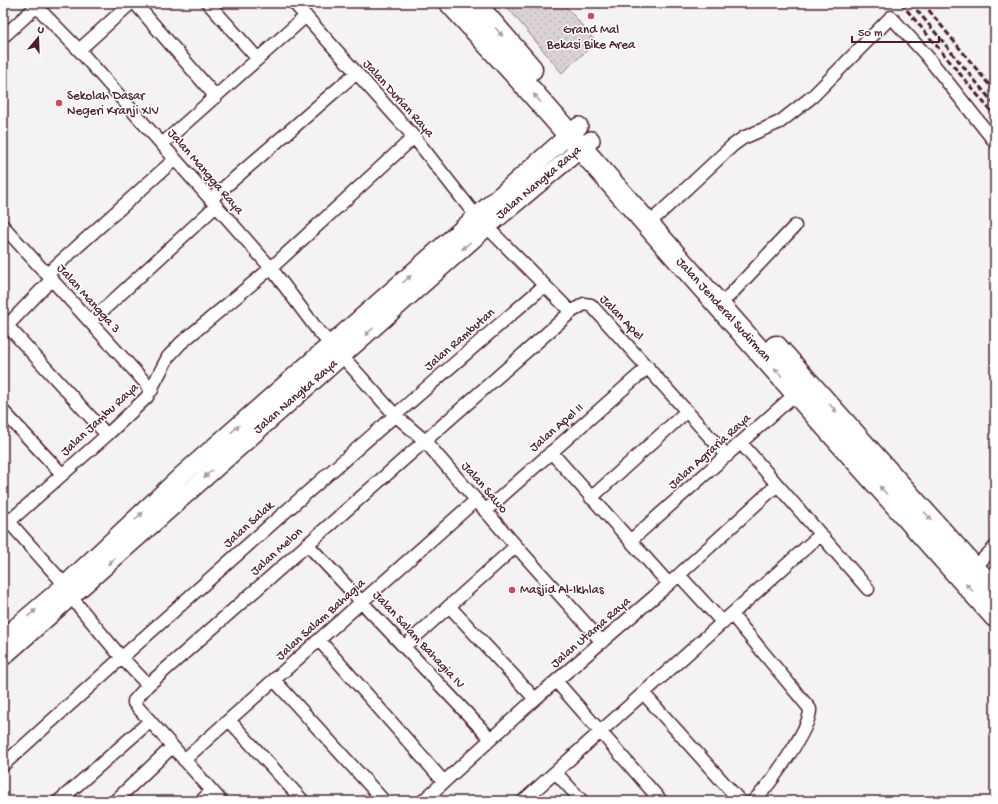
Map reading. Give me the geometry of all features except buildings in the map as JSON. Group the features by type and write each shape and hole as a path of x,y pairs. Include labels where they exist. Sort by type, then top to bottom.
{"highway":[{"name":"Jalan Jenderal Sudirman","path":"451,3 580,137 658,215 729,296 803,388 995,616"},
{"name":"Jalan Jenderal Sudirman","path":"474,3 580,137 803,388 995,592"}],"street":[{"path":"79,50 131,3"},
{"path":"135,3 216,97"},
{"path":"208,3 258,59"},
{"name":"Jalan Durian Raya","path":"294,3 414,137 481,222"},
{"path":"3,37 38,5"},
{"name":"Jalan Mangga Raya","path":"38,5 271,268 319,332 331,344"},
{"path":"162,144 306,16"},
{"path":"658,215 732,146 743,138 780,122 813,96 891,17 926,55 995,142"},
{"path":"90,322 214,203 356,73"},
{"name":"Jalan Jambu Raya","path":"5,521 107,435 152,390 168,357 173,351 271,268 414,137"},
{"name":"Jalan Nangka Raya","path":"224,449 342,356 394,300 481,222 580,137"},
{"path":"107,435 5,326 50,277 175,159"},
{"path":"481,222 571,312"},
{"name":"Jalan Mangga 3","path":"3,226 152,390"},
{"path":"729,296 795,226"},
{"name":"Jalan Rambutan","path":"395,415 544,286"},
{"name":"Jalan Nangka Raya","path":"3,656 9,639 68,591 188,482 224,449 331,344 394,300"},
{"name":"Jalan Apel","path":"571,312 584,304 589,303 648,366 727,456"},
{"name":"Jalan Melon","path":"149,722 133,702 148,685 424,440 571,312"},
{"name":"Jalan Sawo","path":"342,356 395,415 424,440 602,642"},
{"name":"Jalan Apel II","path":"485,511 648,366"},
{"name":"Jalan Agraria Raya","path":"630,541 803,388"},
{"path":"3,411 62,474"},
{"path":"592,498 687,411"},
{"name":"Jalan Salak","path":"3,765 121,657 395,415"},
{"path":"741,444 868,589"},
{"path":"551,452 669,584"},
{"name":"Jalan Utama Raya","path":"426,800 491,739 669,584 777,485"},
{"name":"Jalan Salam Bahagia","path":"184,760 476,500"},
{"path":"5,521 68,591 121,657 148,685"},
{"path":"523,801 728,619 820,534"},
{"name":"Jalan Salam Bahagia IV","path":"307,544 363,601 491,739"},
{"path":"405,646 516,546"},
{"path":"974,568 995,547"},
{"path":"679,575 728,619 810,709 807,726 799,739 770,782 753,801"},
{"path":"449,606 535,700"},
{"path":"319,640 444,782"},
{"path":"274,680 384,801"},
{"path":"556,681 661,801"},
{"path":"644,694 740,801"},
{"path":"229,720 303,801"},
{"path":"59,801 149,722 221,801"},
{"path":"115,801 172,747"},
{"path":"556,773 582,801"},
{"path":"201,801 212,791"}],"shaded area":[{"path":"504,3 563,3 596,42 562,73"}],"railway":[{"path":"901,3 995,116"},
{"path":"911,3 995,105"},
{"path":"923,3 995,92"}],"place":[{"name":"Grand Mal Bekasi Bike Area","path":"591,16"},
{"name":"Sekolah Dasar Negeri Kranji XIV","path":"59,103"},
{"name":"Masjid Al-Ikhlas","path":"512,590"}]}
